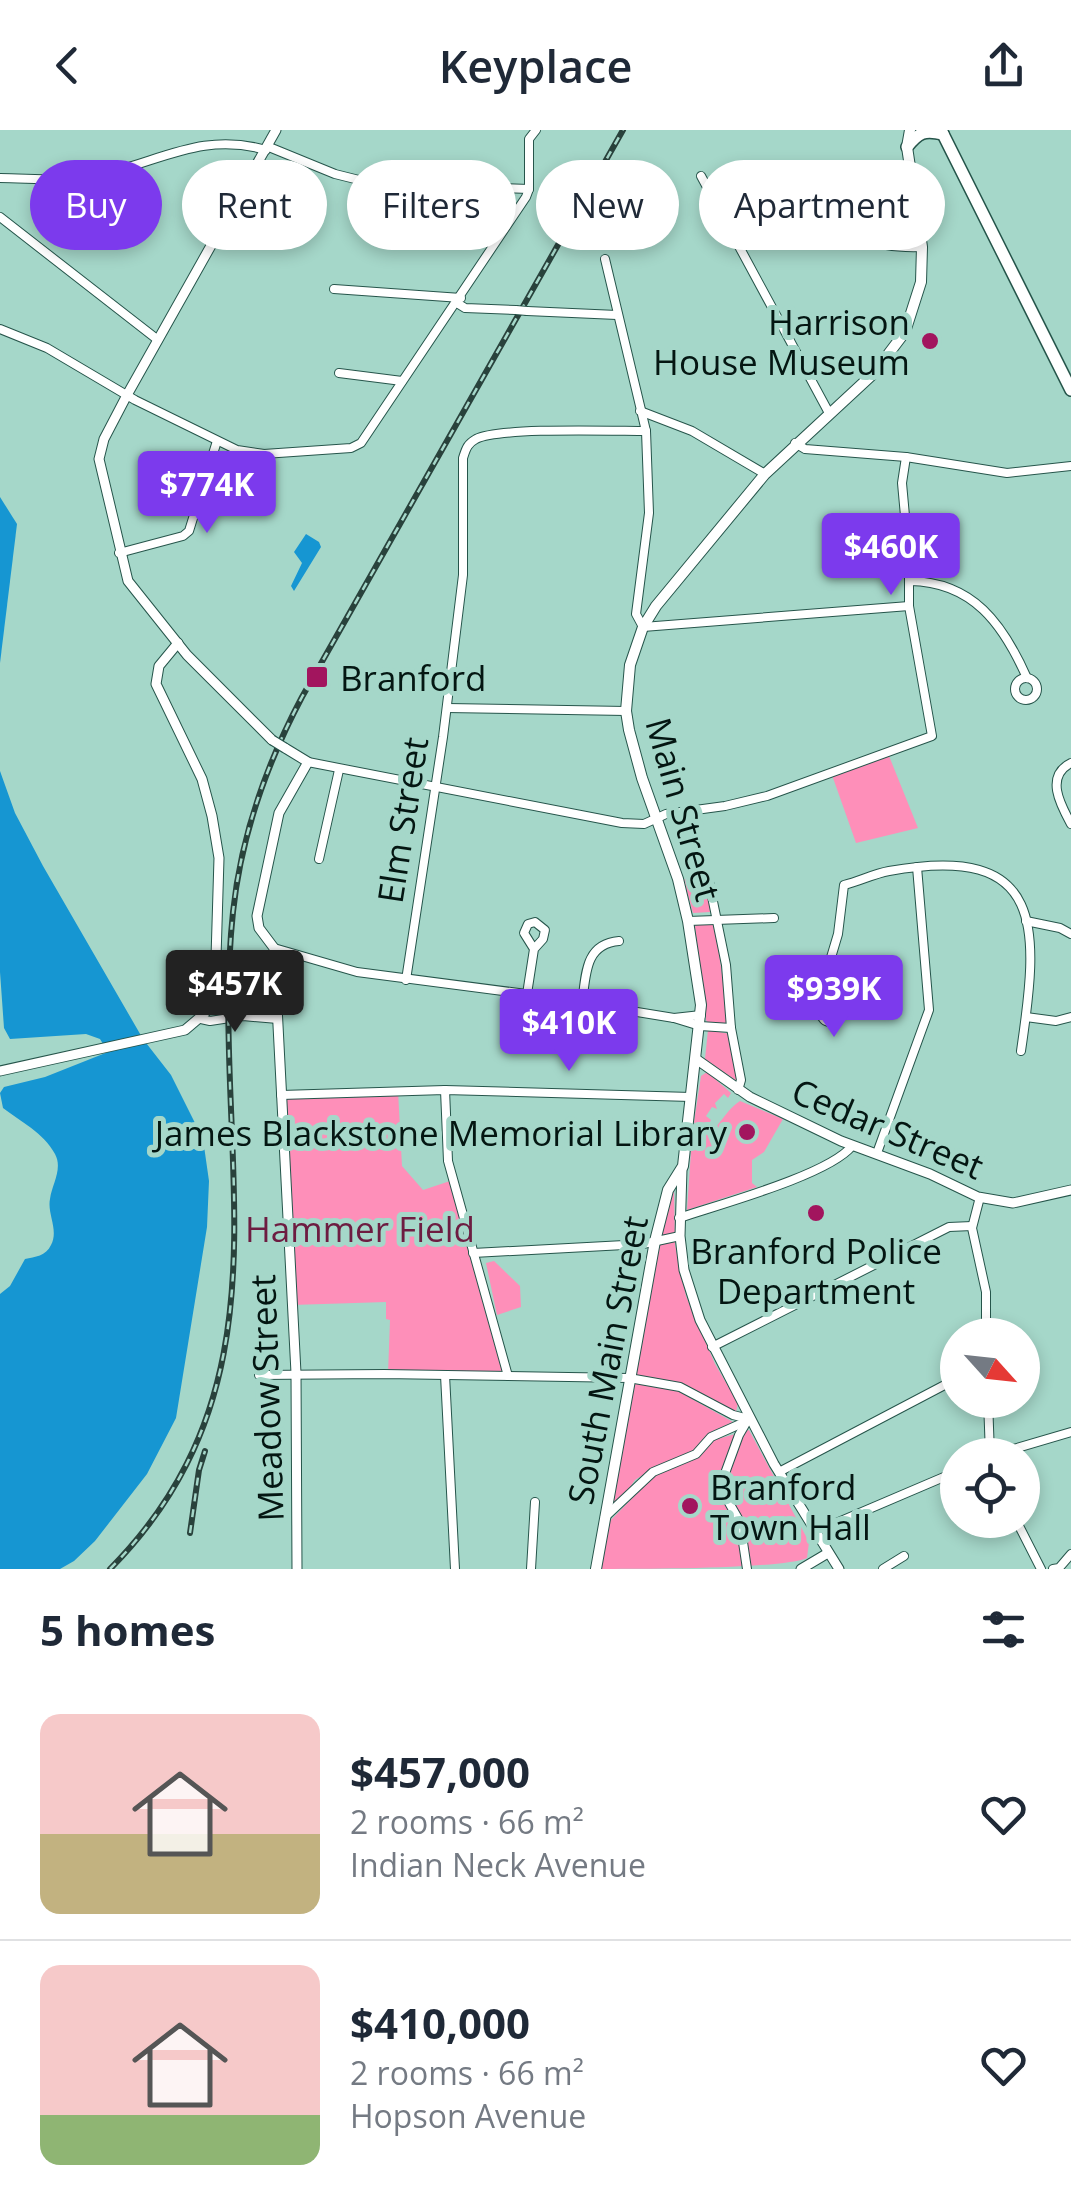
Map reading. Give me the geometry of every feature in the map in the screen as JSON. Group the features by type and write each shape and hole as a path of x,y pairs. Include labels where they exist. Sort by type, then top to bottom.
{"main road":[{"name":"Main Street","path":"909,160 910,130"},
{"path":"907,147 918,133 942,132 1071,390"},
{"name":"Main Street","path":"682,1166 701,1021 688,920 634,750 626,711 630,664 644,627 677,579 765,474 888,358 905,332 921,282 922,250"},
{"name":"South Main Street","path":"596,1569 655,1241 668,1190 682,1166"}],"street":[{"path":"276,130 106,432 99,459 120,554 133,589 178,644 272,740 308,762 622,823 644,824 666,814 767,796 932,736 910,606 902,483 906,457"},
{"path":"0,329 47,348 127,395 248,453 344,450 361,443 530,190 529,138 536,130"},
{"path":"0,178 88,177 213,136 238,138 358,181 530,190"},
{"path":"0,217 158,340"},
{"path":"741,250 829,412"},
{"path":"605,259 646,431 650,514 636,614 644,627 910,606"},
{"path":"334,289 459,300 465,308 617,315"},
{"path":"339,373 402,382"},
{"path":"640,410 692,431 765,474"},
{"name":"Elm Street","path":"406,980 463,575 463,458 467,445 479,437 646,431"},
{"path":"120,554 189,531 217,441"},
{"path":"795,444 806,449 906,457 1007,472 1071,466"},
{"path":"910,582 933,582 970,596 1002,635 1027,678"},
{"path":"0,1070 185,1030 201,1018 213,999 218,858 212,816 202,779 156,684 159,666 178,644"},
{"path":"447,708 626,711"},
{"name":"Meadow Street","path":"297,1569 296,1374 274,948 257,922 257,908 279,813 308,762"},
{"path":"1071,763 1057,776 1056,791 1071,824"},
{"path":"319,859 339,770"},
{"path":"826,1005 824,981 838,934 844,885 872,875 917,868 975,867 997,875 1015,892 1026,921 1030,971 1021,1051"},
{"path":"877,1153 929,1010 917,868"},
{"path":"709,882 741,1080 738,1090"},
{"path":"688,920 774,918"},
{"path":"1026,921 1071,934"},
{"path":"582,1004 591,956 601,944 619,941"},
{"path":"274,948 358,972 527,994 731,1028"},
{"path":"527,994 534,949"},
{"path":"1026,1017 1056,1021 1071,1017"},
{"path":"201,1018 278,1019"},
{"name":"Cedar Street","path":"696,1060 738,1090 852,1146 980,1197 1013,1203 1071,1190"},
{"path":"281,1095 445,1090 692,1097"},
{"path":"445,1090 446,1144 472,1253 508,1376"},
{"path":"679,1218 788,1180 839,1158 852,1146"},
{"name":"Main Street","path":"682,1166 680,1236 691,1296 750,1420 839,1569"},
{"path":"980,1197 972,1226 986,1292 986,1318"},
{"path":"712,1347 950,1226 972,1226"},
{"path":"472,1253 643,1244 680,1236"},
{"path":"259,1375 629,1378 680,1386 733,1416 750,1420"},
{"path":"444,1375 454,1569"},
{"path":"779,1472 940,1387"},
{"path":"605,1516 653,1472 696,1454 712,1436 750,1420"},
{"path":"747,1569 740,1522 720,1487 738,1434 750,1420"},
{"path":"1040,1441 1071,1432"},
{"path":"814,1532 940,1478"},
{"path":"530,1569 535,1502"},
{"path":"1026,1538 1042,1569"},
{"path":"801,1569 828,1553"},
{"path":"1053,1569 1059,1568 1071,1554"},
{"path":"883,1569 904,1556"}],"green space":[{"path":"889,756 918,828 856,843 832,775"},
{"path":"688,877 708,887 710,912 693,913 684,880"},
{"path":"711,922 716,931 728,1019 724,1025 709,1024 706,1020 695,927 696,923"},
{"path":"708,1030 730,1034 738,1082 705,1059"},
{"path":"707,1072 731,1093 715,1103 717,1109 712,1107 706,1116 711,1120 708,1126 698,1128 694,1122 701,1076"},
{"name":"Hammer Field","path":"398,1091 402,1166 423,1190 453,1180 508,1376 388,1374 390,1320 386,1319 386,1302 292,1305 281,1095"},
{"path":"740,1101 783,1119 764,1152 752,1160 752,1183 757,1187 687,1210 692,1137 708,1134"},
{"path":"674,1188 675,1245 686,1296 715,1364 738,1403 736,1412 691,1389 636,1376 659,1244"},
{"path":"494,1261 520,1286 521,1307 497,1315 486,1263"},
{"path":"636,1383 676,1390 733,1422 713,1431 695,1452 657,1466 635,1480 612,1506 632,1386"},
{"path":"749,1430 809,1542 807,1558 741,1566 600,1569 608,1523 655,1475 697,1458 714,1440"}],"water":[{"path":"0,497 17,524 0,663"},
{"path":"306,534 321,547 294,591 291,586 302,563 294,552"},
{"path":"0,771 15,813 43,866 143,1039 171,1075 203,1139 209,1181 207,1227 176,1418 147,1474 95,1541 60,1569 0,1569 0,1294 10,1286 25,1259 43,1254 51,1245 51,1193 58,1165 44,1140 3,1108 0,1093 4,1087 45,1077 108,1052 100,1039 86,1034 10,1039 4,1028 0,972"}],"railway":[{"path":"110,1569 169,1495 206,1418 226,1339 234,1257 228,1000 233,912 242,856 266,775 302,697 623,130"},
{"path":"190,1533 205,1451"}],"place":[{"name":"Harrison House Museum","path":"930,341"},
{"name":"Branford","path":"317,677"},
{"name":"James Blackstone Memorial Library","path":"747,1132"},
{"name":"Branford Police Department","path":"816,1213"},
{"name":"Branford Town Hall","path":"690,1506"}]}
